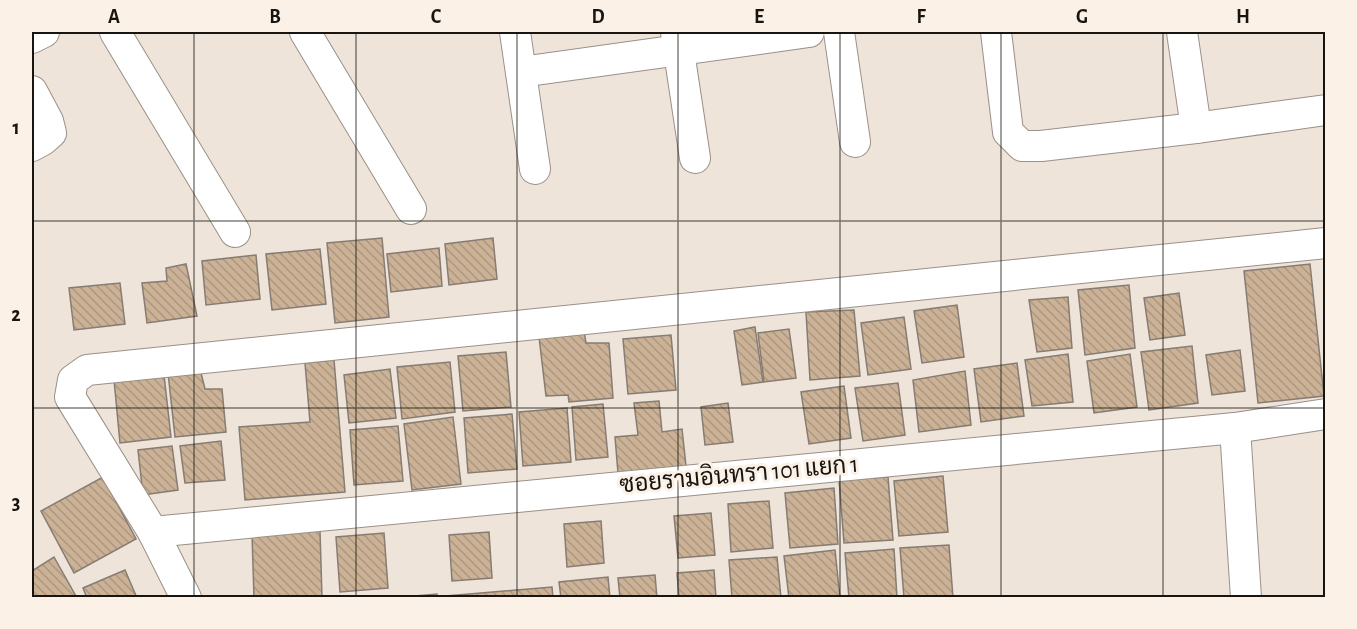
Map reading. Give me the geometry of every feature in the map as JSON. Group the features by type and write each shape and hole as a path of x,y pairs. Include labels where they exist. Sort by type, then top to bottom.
{"street":[{"path":"32,38 44,32"},
{"path":"115,32 235,232"},
{"path":"305,32 411,209"},
{"path":"515,32 535,169"},
{"path":"521,72 678,41 809,32"},
{"path":"839,32 855,142"},
{"path":"996,32 1008,132 1022,146 1041,146 1196,128 1326,110"},
{"path":"1182,32 1196,128"},
{"path":"678,41 694,158"},
{"path":"32,92 48,121 51,133 32,146"},
{"path":"186,597 153,532 70,397 73,380 87,370 1326,243"},
{"name":"ซอยรามอินทรา 101 แยก 1","path":"153,532 1235,428 1326,414"},
{"path":"1235,428 1246,597"}],"building":[{"path":"382,238 389,317 335,323 327,243"},
{"path":"493,238 497,279 449,285 445,244"},
{"path":"439,248 442,286 391,292 387,254"},
{"path":"320,249 326,304 272,310 266,254"},
{"path":"256,255 260,299 206,305 202,261"},
{"path":"186,264 197,316 147,323 142,283 167,281 166,268"},
{"path":"1310,264 1324,396 1258,403 1244,271"},
{"path":"120,283 125,324 74,330 69,288"},
{"path":"1129,285 1135,348 1085,355 1078,290"},
{"path":"1179,293 1185,335 1150,340 1144,298"},
{"path":"1068,297 1072,348 1037,352 1029,300"},
{"path":"957,305 964,357 922,363 914,311"},
{"path":"854,310 860,376 810,380 806,312"},
{"path":"904,317 911,369 868,375 861,323"},
{"path":"755,327 763,382 742,385 734,331"},
{"path":"789,329 796,378 764,382 758,333"},
{"path":"584,331 586,343 609,343 613,398 569,402 568,395 546,396 539,337"},
{"path":"671,335 676,390 628,394 623,339"},
{"path":"1192,346 1198,403 1149,410 1141,352"},
{"path":"1240,350 1245,391 1212,395 1206,355"},
{"path":"506,352 511,407 463,411 458,356"},
{"path":"1068,354 1073,402 1032,406 1025,360"},
{"path":"1130,354 1137,407 1094,413 1087,361"},
{"path":"334,360 345,492 245,500 239,427 310,422 305,363"},
{"path":"450,362 455,412 402,419 397,367"},
{"path":"1017,363 1024,416 981,422 974,369"},
{"path":"200,369 205,389 222,389 226,432 175,437 168,373"},
{"path":"390,369 396,418 349,423 344,375"},
{"path":"965,371 971,425 919,432 913,380"},
{"path":"164,375 171,437 120,443 114,380"},
{"path":"898,383 905,435 863,441 855,388"},
{"path":"844,386 851,438 809,444 801,392"},
{"path":"659,401 662,432 682,429 686,466 618,473 615,437 638,435 634,403"},
{"path":"728,403 733,442 705,445 701,407"},
{"path":"603,404 608,457 576,460 572,407"},
{"path":"567,408 571,462 523,466 519,412"},
{"path":"512,414 517,469 468,473 464,418"},
{"path":"453,417 461,484 412,490 404,424"},
{"path":"398,426 403,481 354,485 350,430"},
{"path":"221,441 225,480 185,483 180,446"},
{"path":"172,446 178,490 143,495 138,450"},
{"path":"943,476 948,532 899,536 894,481"},
{"path":"103,477 136,539 74,573 41,511"},
{"path":"888,477 893,540 844,543 839,480"},
{"path":"834,488 838,544 790,548 785,493"},
{"path":"769,501 773,548 731,552 728,504"},
{"path":"711,513 715,555 678,558 674,516"},
{"path":"601,521 604,563 567,567 564,524"},
{"path":"320,531 322,598 254,598 252,534"},
{"path":"489,532 492,578 452,581 449,535"},
{"path":"384,533 388,588 340,592 336,537"},
{"path":"949,545 953,598 904,598 900,548"},
{"path":"894,549 897,598 849,598 845,553"},
{"path":"835,550 840,598 789,598 784,556"},
{"path":"54,557 77,598 32,598 32,571"},
{"path":"777,557 781,598 732,598 729,560"},
{"path":"125,570 137,598 87,598 83,588"},
{"path":"714,570 716,598 679,598 677,573"},
{"path":"655,575 657,598 620,598 618,578"},
{"path":"608,577 610,598 561,598 559,582"},
{"path":"552,587 553,598 446,598 446,596"},
{"path":"437,594 437,598 392,598"}]}
